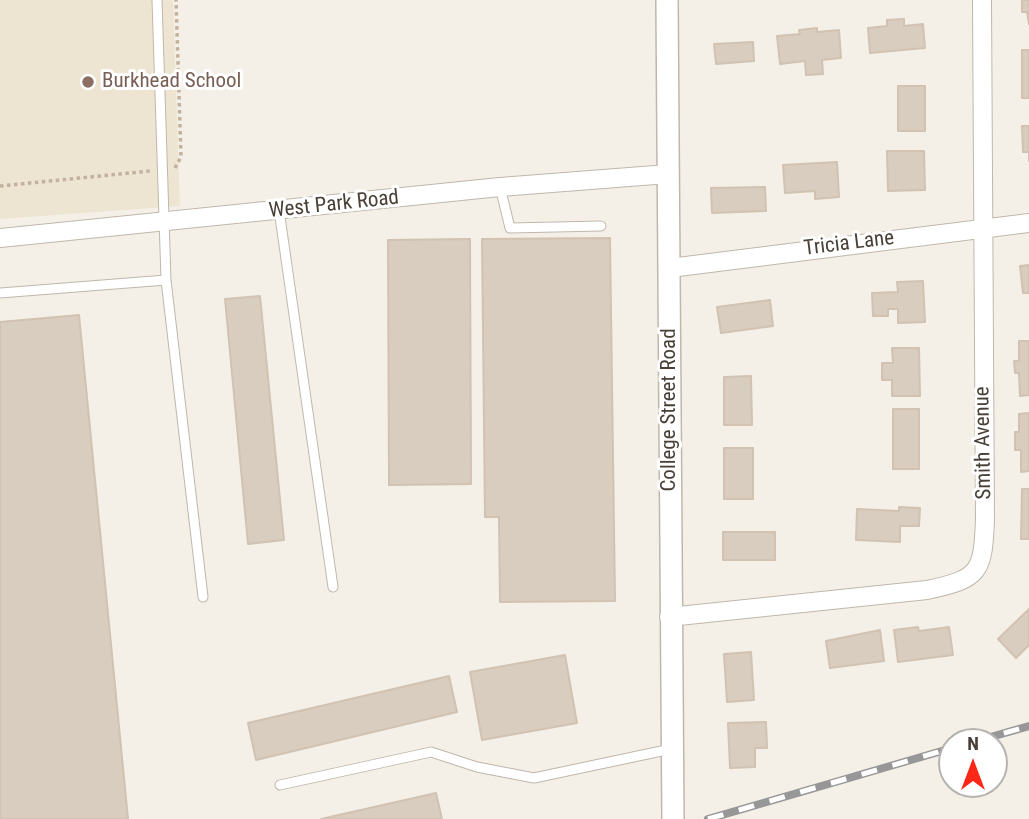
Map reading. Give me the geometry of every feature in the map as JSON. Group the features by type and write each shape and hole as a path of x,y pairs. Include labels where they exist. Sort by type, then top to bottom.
{"street":[{"name":"College Street Road","path":"667,0 673,819"},
{"name":"Smith Avenue","path":"670,617 927,590 958,584 978,570 983,555 985,519 982,0"},
{"name":"West Park Road","path":"0,238 499,187 668,174"},
{"name":"Tricia Lane","path":"670,268 1029,223"}],"lane":[{"path":"157,0 166,280 203,597"},
{"path":"499,187 510,228 601,226"},
{"path":"279,210 333,587"},
{"path":"0,293 166,280"},
{"path":"280,785 431,752 477,767 534,778 672,749"}],"path":[{"path":"173,169 181,157 176,0"},
{"path":"0,186 150,171"}],"shaded area":[{"name":"Burkhead School","path":"0,0 173,0 180,206 0,219"}],"building":[{"path":"1022,0 1029,0 1029,24 1027,12 1022,12"},
{"path":"904,19 904,26 923,24 925,48 870,53 868,28 887,26 887,20"},
{"path":"817,28 817,32 839,30 841,58 822,60 823,74 806,75 805,61 780,64 777,36 800,34 799,30"},
{"path":"753,42 754,61 716,64 714,44"},
{"path":"1022,50 1029,50 1029,98 1022,98"},
{"path":"898,86 925,86 925,131 898,131"},
{"path":"1022,126 1029,126 1029,152 1023,152"},
{"path":"887,151 924,151 925,190 888,191"},
{"path":"837,162 839,197 815,199 815,191 785,193 783,165"},
{"path":"765,187 766,211 712,213 711,188"},
{"path":"610,238 615,601 500,602 499,517 485,517 482,239"},
{"path":"470,239 471,484 389,485 388,240"},
{"path":"1029,265 1029,293 1023,293 1020,266"},
{"path":"923,281 925,322 898,323 898,309 888,309 888,316 873,316 872,293 898,292 897,282"},
{"path":"260,296 284,540 248,544 225,299"},
{"path":"770,300 773,326 721,333 717,307"},
{"path":"79,315 128,819 0,819 0,322"},
{"path":"1019,341 1029,341 1029,395 1020,396 1019,373 1015,373 1014,361 1019,361"},
{"path":"892,348 919,348 920,396 892,396 892,380 882,380 882,363 893,363"},
{"path":"751,376 752,425 724,425 724,377"},
{"path":"893,409 919,409 919,469 893,469"},
{"path":"1029,413 1029,471 1021,472 1021,450 1015,450 1015,432 1019,432 1019,414"},
{"path":"724,448 753,448 753,499 724,499"},
{"path":"1022,489 1029,489 1029,539 1021,539"},
{"path":"899,507 920,508 919,526 900,526 900,542 856,540 857,509 899,511"},
{"path":"723,532 775,532 775,560 723,560"},
{"path":"1029,609 1029,645 1016,658 998,639"},
{"path":"918,627 919,631 949,627 953,655 898,662 894,630"},
{"path":"880,630 884,661 830,668 826,641"},
{"path":"751,652 754,700 727,702 724,654"},
{"path":"565,655 577,723 482,740 470,672"},
{"path":"449,676 457,712 256,760 248,723"},
{"path":"766,722 767,748 755,748 755,767 730,768 728,723"},
{"path":"436,793 442,819 321,819"}],"railway":[{"path":"1008,732 1029,726"},
{"path":"708,819 938,752"}],"place":[{"name":"Burkhead School","path":"88,82"}]}
